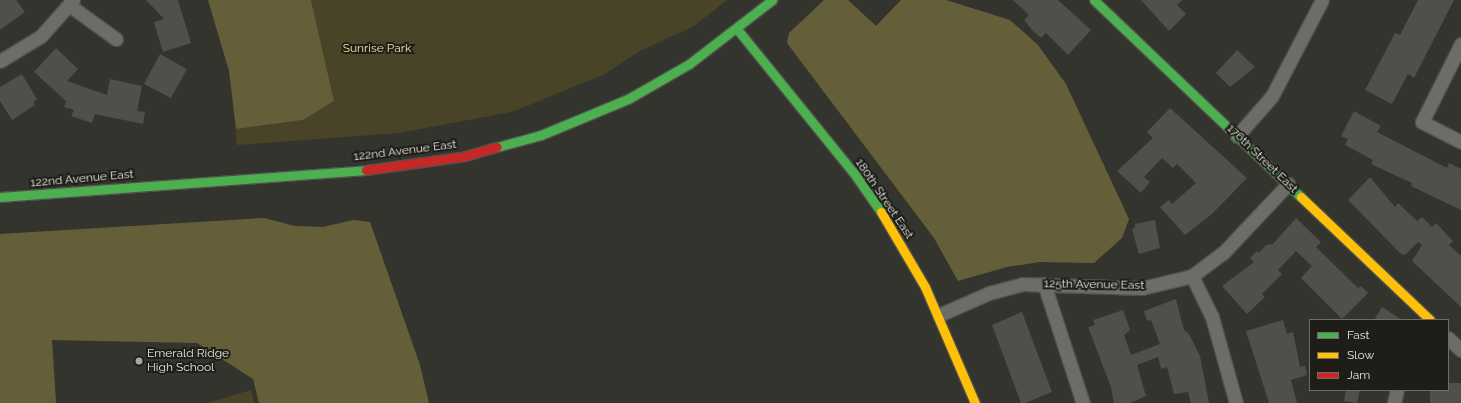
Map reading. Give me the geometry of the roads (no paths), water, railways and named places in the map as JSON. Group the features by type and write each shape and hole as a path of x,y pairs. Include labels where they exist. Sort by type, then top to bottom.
{"street":[{"name":"122nd Avenue East","path":"0,197 387,168 465,156 541,135 628,99 689,64 737,29 772,0"},
{"name":"176th Street East","path":"1094,0 1429,319"},
{"path":"1237,136 1272,96 1322,0"},
{"path":"0,61 40,36 71,3 116,39"},
{"name":"180th Street East","path":"737,29 853,172 914,267 938,315 975,403"},
{"path":"1461,44 1422,122 1461,142"},
{"name":"125th Avenue East","path":"938,315 989,293 1022,284 1142,288 1192,276 1223,253 1288,184"},
{"path":"1192,276 1212,317 1236,403"},
{"path":"1044,284 1083,403"},
{"path":"1449,339 1461,350"},
{"path":"1394,403 1396,391"}],"place":[{"name":"Emerald Ridge High School","path":"139,361"}],"park label":[{"name":"Sunrise Park","path":"377,49"}]}
